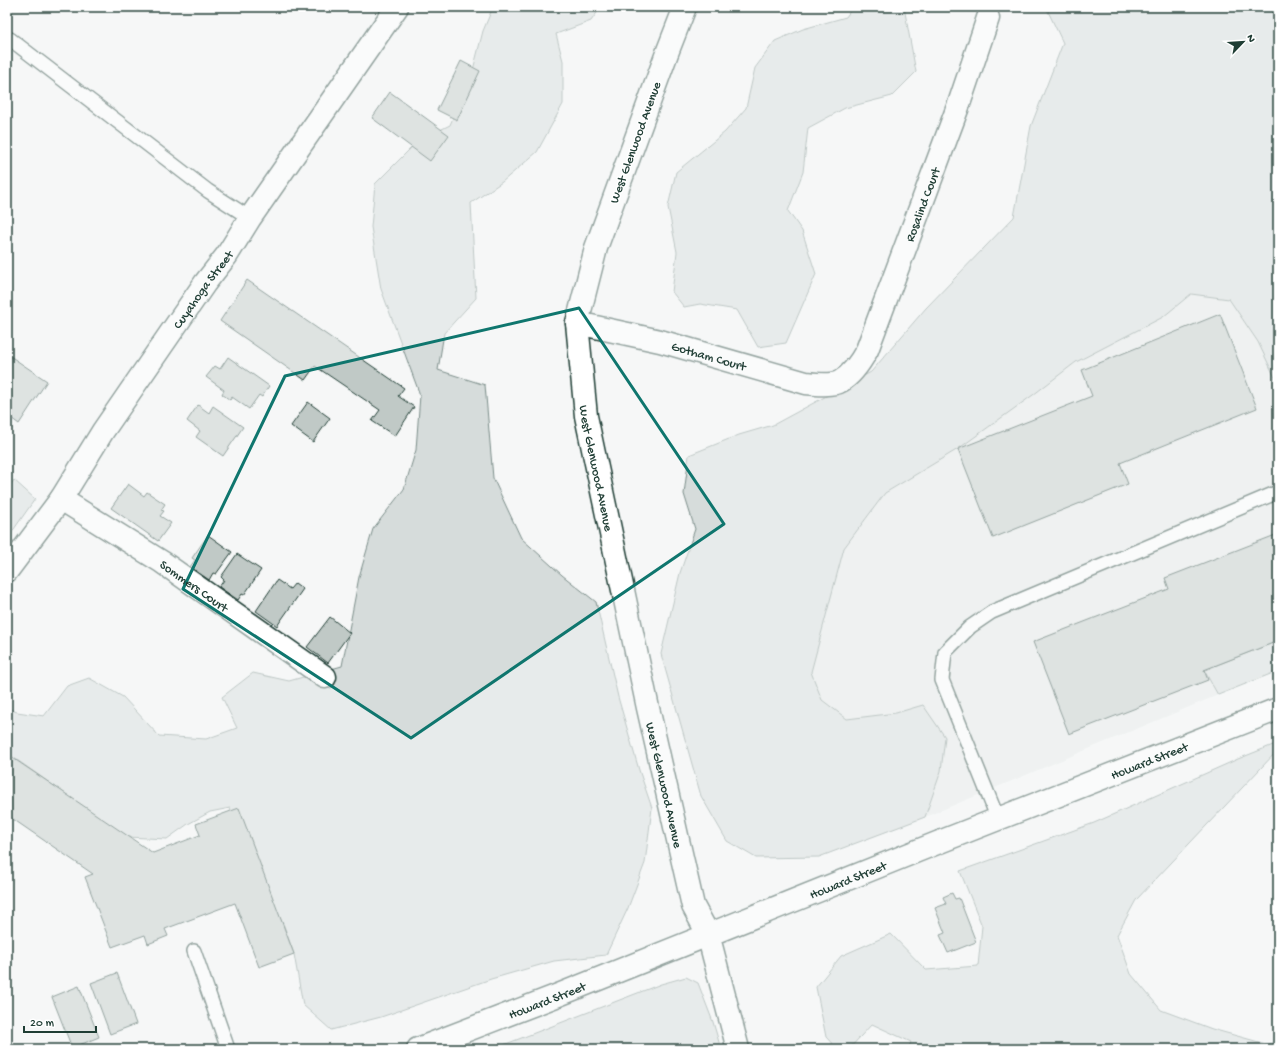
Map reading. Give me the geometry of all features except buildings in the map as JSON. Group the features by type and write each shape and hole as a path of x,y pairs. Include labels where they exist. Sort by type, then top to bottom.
{"street":[{"name":"Cuyahoga Street","path":"7,572 61,499 103,431 205,283 227,255 250,218 397,7"},
{"name":"West Glenwood Avenue","path":"685,7 596,248 577,323 586,416 635,646 693,906 708,934 738,1049"},
{"name":"Rosalind Court","path":"840,382 859,365 868,350 959,104 988,18"},
{"name":"Gotham Court","path":"577,323 660,342 806,383 827,384 840,382"},
{"name":"Sommers Court","path":"61,499 162,562 325,677"},
{"name":"Howard Street","path":"432,1046 708,934 1278,709"}],"lane":[{"path":"10,39 208,191 250,218"},
{"path":"998,819 942,680 945,652 970,627 992,612 1278,492"},
{"path":"194,951 228,1049"}],"highlighted area":[{"path":"579,308 724,524 411,738 183,589 285,376"}],"shaded area":[{"path":"493,7 601,7 591,21 556,34 563,61 563,104 537,152 502,182 471,203 476,298 444,333 438,370 485,385 493,478 521,538 562,575 596,602 618,697 639,770 652,808 645,863 628,908 606,955 554,961 491,979 381,1017 331,1030 303,1005 294,954 284,926 252,859 230,808 210,812 188,824 167,839 127,837 7,753 7,708 17,712 44,716 67,686 89,678 123,697 159,736 206,739 237,728 222,697 253,673 289,681 342,666 359,577 373,529 404,489 416,450 420,395 381,289 371,227 375,184 418,141 450,125 473,70 483,31"},
{"path":"853,7 904,7 916,72 892,96 845,108 808,128 803,172 788,211 802,231 816,274 786,343 758,347 737,310 700,304 684,307 672,292 677,252 668,207 676,172 725,132 746,108 755,68 775,41 803,29 846,17"},
{"path":"1046,7 1278,7 1278,384 1258,342 1229,299 1191,294 1163,317 1076,362 958,449 885,493 844,548 811,672 822,700 847,719 896,713 923,705 945,737 941,771 925,817 819,857 756,858 727,841 701,796 661,654 680,573 695,529 684,494 689,455 739,435 773,425 871,372 926,308 1014,217 1031,126 1063,43"},
{"path":"1191,294 1229,299 1258,342 1278,384 1278,641 1204,670 1218,695 925,817 941,771 923,705 896,713 847,719 822,700 811,672 844,548 885,493 961,446 1033,395 1076,362 1163,317"},
{"path":"14,480 35,499 7,539 7,490"},
{"path":"1278,641 1278,671 1218,695 1204,670"},
{"path":"1278,743 1278,750 1136,900 1117,935 1131,974 1161,1010 1212,1029 1266,1044 1278,1042 1278,1049 908,1049 911,1042 872,1024 849,1049 837,1049 826,1037 816,987 841,956 891,934 926,970 978,966 982,926 960,871 1094,823 1238,759"},
{"path":"686,977 698,983 713,1022 721,1049 493,1049 661,984"}]}
